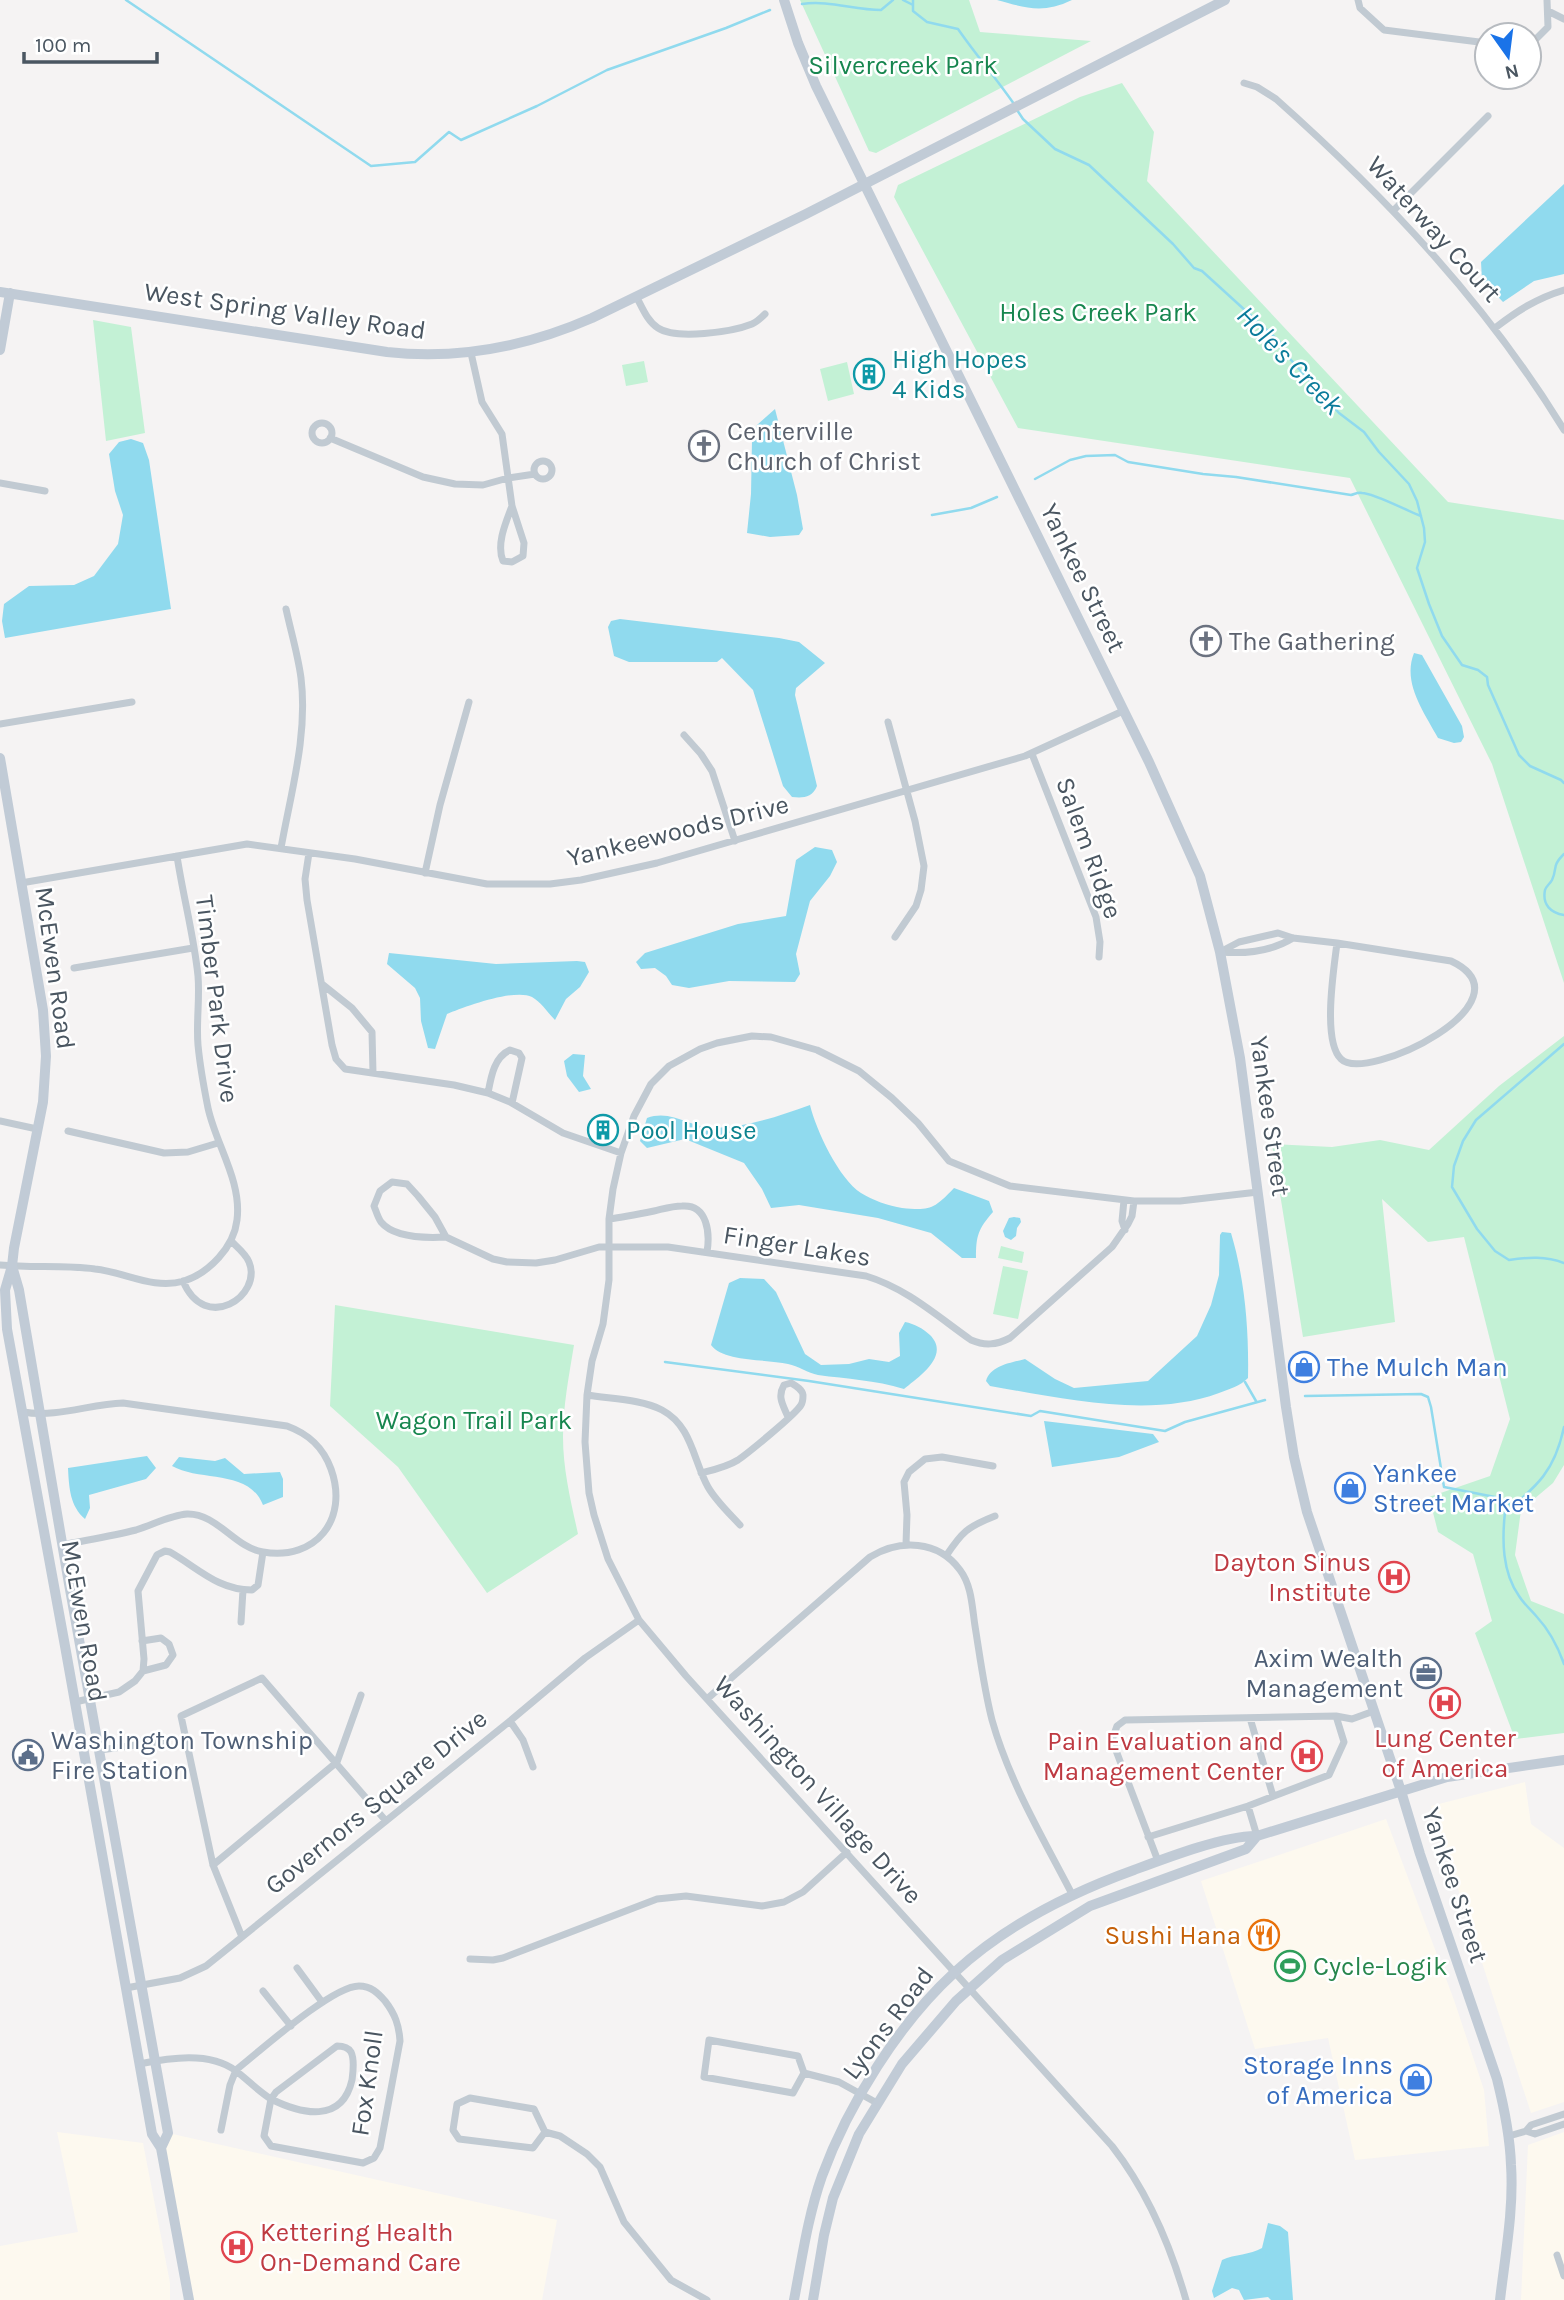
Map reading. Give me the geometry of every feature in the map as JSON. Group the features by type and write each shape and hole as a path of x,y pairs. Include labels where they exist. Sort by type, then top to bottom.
{"street":[{"name":"Yankee Street","path":"784,0 805,61 1173,813 1199,874 1220,952 1240,1058 1286,1406 1299,1479 1315,1536 1497,2079 1509,2136 1512,2189 1500,2300"},
{"name":"West Spring Valley Road","path":"5,293 387,352 431,355 471,353 510,346 569,328 636,296 864,184 1225,0"},
{"path":"1358,0 1360,8 1384,30 1473,41"},
{"path":"1543,32 1548,27 1547,0"},
{"path":"1548,11 1564,19"},
{"name":"Waterway Court","path":"1244,83 1257,87 1276,99 1394,210 1494,328 1564,430"},
{"path":"1394,210 1488,116"},
{"path":"1494,328 1521,307 1564,290"},
{"path":"0,350 5,293"},
{"path":"636,296 652,323 675,335 735,328 752,324 765,314"},
{"path":"471,353 482,402 502,434 512,506 525,550 523,556 512,562 503,561 500,554 512,506"},
{"path":"330,438 423,477 456,484 483,485 535,474"},
{"path":"0,483 45,491"},
{"path":"281,848 300,749 302,719 301,678 286,609"},
{"path":"0,724 132,702"},
{"path":"425,873 440,804 469,702"},
{"name":"Yankeewoods Drive","path":"21,883 247,844 355,859 487,884 550,884 611,875 1032,754 1123,711"},
{"path":"888,722 923,853 924,878 916,906 895,937"},
{"path":"684,735 712,771 735,841"},
{"name":"Salem Ridge","path":"1032,754 1096,917 1100,942 1099,957"},
{"name":"McEwen Road","path":"0,758 45,1033 45,1079 13,1248 12,1266 5,1290 7,1329 152,2134 161,2148 189,2300"},
{"path":"309,853 305,879 307,900 336,1059 345,1069 454,1085 488,1093 512,1103 563,1133 621,1153"},
{"name":"Timber Park Drive","path":"177,856 198,985 198,1046 209,1110 236,1192 237,1218 231,1241"},
{"path":"1220,952 1239,942 1278,933 1293,938 1338,943 1451,961 1471,978 1474,992 1471,1004 1461,1016 1415,1048 1363,1064 1348,1063 1340,1058 1336,1050 1330,1020 1338,943"},
{"path":"1220,952 1242,953 1283,944 1293,938"},
{"path":"74,968 193,948"},
{"path":"322,984 352,1008 372,1032 373,1073"},
{"name":"Washington Village Drive","path":"1186,2300 1160,2225 1134,2176 1104,2137 707,1699 639,1619 608,1559 594,1515 586,1464 587,1395 592,1361 603,1324 609,1280 609,1219 613,1189 621,1153 634,1116 652,1084 668,1066 717,1043 752,1036 771,1037 817,1050 859,1071 892,1098 918,1123 949,1161 1010,1186 1134,1201 1180,1201 1258,1192"},
{"path":"488,1093 495,1064 503,1053 510,1050 519,1053 522,1058 512,1103"},
{"path":"0,1121 37,1129"},
{"path":"68,1131 164,1153 188,1152 218,1143"},
{"path":"392,1182 407,1184 435,1217 446,1237 424,1239 403,1234 382,1224 374,1206 380,1191 392,1182"},
{"path":"1124,1200 1122,1221 1125,1230"},
{"name":"Finger Lakes","path":"446,1237 493,1259 521,1263 555,1260 598,1247 657,1246 841,1272 881,1281 909,1295 971,1340 995,1344 1010,1338 1112,1247 1132,1216 1134,1201"},
{"path":"609,1219 681,1206 694,1208 706,1223 709,1241 707,1252"},
{"path":"0,1265 92,1268 151,1283 183,1281 209,1267 231,1241 249,1262 251,1275 244,1293 231,1305 214,1308 198,1303 189,1294 183,1281"},
{"name":"McEwen Road","path":"12,1266 19,1290 168,2133 161,2148"},
{"path":"587,1395 659,1409 682,1425 710,1490 740,1525"},
{"path":"23,1412 40,1415 123,1403 287,1426 315,1442 327,1460 336,1490 334,1515 323,1535 309,1545 287,1552 263,1552 245,1546 203,1517 188,1514 132,1531 62,1545"},
{"path":"701,1473 737,1460 788,1417"},
{"path":"906,1544 908,1515 904,1482 909,1472 925,1459 942,1457 993,1466"},
{"path":"946,1556 962,1532 995,1516"},
{"path":"707,1699 870,1557 882,1550 906,1544 927,1547 946,1556 961,1571 969,1586 986,1696 999,1743 1072,1894"},
{"path":"75,1702 119,1692 135,1681 143,1671 138,1591 161,1552 170,1552 214,1581 243,1590 253,1590 258,1585 263,1552"},
{"path":"241,1622 243,1590"},
{"name":"Governors Square Drive","path":"126,1988 191,1973 206,1966 585,1658 639,1619"},
{"path":"142,1641 161,1639 169,1644 173,1655 166,1665 143,1671"},
{"path":"242,1937 213,1865 181,1716 262,1678 386,1821"},
{"path":"213,1865 337,1762 361,1695"},
{"path":"1158,1861 1112,1740 1117,1726 1125,1720 1336,1716 1352,1719 1374,1712"},
{"path":"1148,1837 1248,1806 1329,1775 1345,1742 1336,1716"},
{"path":"1250,1718 1273,1796"},
{"path":"510,1721 523,1740 533,1767"},
{"path":"100,1750 165,1741"},
{"name":"Lyons Road","path":"794,2300 811,2214 822,2176 861,2093 907,2027 955,1972 992,1943 1072,1894 1158,1861 1242,1836 1257,1836 1447,1777 1564,1760"},
{"path":"1248,1806 1257,1836"},
{"name":"Lyons Road","path":"813,2300 833,2198 859,2134 915,2048 956,2001 1002,1959 1090,1906 1246,1849 1257,1836"},
{"path":"470,1959 503,1958 671,1896 705,1897 752,1906 783,1902 803,1892 847,1852"},
{"path":"297,1969 322,2002"},
{"name":"Fox Knoll","path":"322,2002 236,2070 271,2099 296,2109 313,2112 328,2110 344,2099 352,2080 353,2060 350,2050 342,2046 333,2048 276,2092 271,2099 264,2136 274,2147 359,2163 369,2161 378,2154 400,2041 397,2019 379,1993 366,1987 340,1990 322,2002"},
{"path":"263,1991 291,2026"},
{"path":"709,2040 798,2056 804,2073 793,2093 704,2077 709,2040"},
{"path":"139,2064 199,2058 225,2064 236,2070 220,2130"},
{"path":"804,2073 824,2077 861,2093 877,2104"},
{"path":"545,2132 533,2148 459,2139 453,2130 457,2104 470,2098 534,2109 545,2132 560,2136 587,2154 600,2167 624,2222 671,2280 707,2300"},
{"path":"1526,2132 1531,2125 1564,2114"},
{"path":"1509,2136 1526,2132 1535,2134 1564,2124"},
{"path":"1557,2255 1564,2276"}],"shaded area":[{"path":"1525,1782 1531,1824 1564,1848 1564,2102 1531,2113 1431,1806"},
{"path":"1386,1819 1454,2000 1484,2090 1489,2146 1355,2160 1328,2038 1255,2049 1201,1881"},
{"path":"57,2132 143,2143 170,2283 170,2300 0,2300 0,2246 78,2232"},
{"path":"1564,2132 1564,2300 1521,2300 1528,2145"},
{"path":"168,2133 557,2220 542,2300 189,2300 161,2148"}],"green space":[{"name":"Silvercreek Park","path":"800,0 969,0 980,32 1091,41 876,153 869,151"},
{"name":"Holes Creek Park","path":"1122,83 1154,132 1147,181 1448,502 1564,520 1564,983 1492,764 1350,478 1018,428 894,197 898,185 1080,97"},
{"path":"93,320 131,327 145,433 106,441"},
{"path":"644,361 648,382 626,386 622,365"},
{"path":"847,362 854,394 828,401 820,369"},
{"path":"1564,1036 1564,1465 1553,1483 1521,1510 1515,1555 1531,1601 1564,1614 1564,1733 1515,1739 1475,1633 1492,1621 1473,1554 1438,1532 1429,1497 1490,1476 1510,1419 1464,1237 1428,1242 1382,1199 1395,1322 1303,1337 1272,1144 1332,1147 1380,1140 1429,1150 1499,1086"},
{"path":"1001,1246 1024,1252 1022,1263 998,1258"},
{"path":"1003,1266 1028,1271 1018,1319 993,1314"},
{"name":"Wagon Trail Park","path":"335,1305 574,1345 565,1402 563,1449 578,1534 487,1593 398,1467 330,1406"}],"water":[{"path":"997,0 1072,0 1043,8"},
{"path":"1564,184 1564,274 1534,281 1503,302 1482,280 1481,262"},
{"path":"775,409 797,495 803,529 799,535 770,537 747,533 752,440 757,425"},
{"path":"131,439 143,443 149,460 171,609 5,638 2,621 4,604 29,586 74,585 94,576 118,544 123,515 115,491 109,454 119,442"},
{"path":"620,619 799,642 825,663 796,688 795,695 817,786 813,793 792,797 783,786 753,690 722,658 717,662 629,662 614,656 608,627 611,621"},
{"path":"1414,653 1422,655 1462,726 1464,737 1461,742 1454,743 1438,738 1421,708 1411,675"},
{"path":"815,847 832,850 837,862 830,876 810,901 796,954 800,974 795,982 729,981 689,988 672,985 666,976 655,968 641,969 636,962 645,953 738,924 786,916 796,860"},
{"path":"389,953 496,964 577,961 585,962 589,972 580,987 566,999 555,1020 532,997 514,995 490,1000 447,1014 435,1049 428,1048 421,1021 420,998 415,988 387,964"},
{"path":"573,1054 585,1055 583,1076 591,1089 579,1092 567,1076 564,1061"},
{"path":"810,1105 817,1127 837,1166 865,1196 892,1206 925,1209 936,1204 954,1188 989,1201 993,1212 979,1233 976,1258 962,1258 931,1233 878,1218 799,1205 771,1208 744,1163 685,1139 647,1148 640,1141 647,1118 656,1116 673,1117 715,1128 739,1126"},
{"path":"1009,1218 1020,1218 1021,1222 1016,1236 1011,1240 1005,1237 1003,1231"},
{"path":"1222,1232 1231,1233 1243,1287 1248,1378 1242,1383 1192,1401 1135,1405 1046,1396 990,1386 986,1381 997,1368 1025,1359 1074,1388 1148,1381 1197,1336 1211,1305 1219,1275"},
{"path":"740,1278 764,1279 776,1292 805,1354 821,1365 849,1364 869,1359 889,1362 900,1356 899,1333 905,1322 930,1335 937,1351 935,1358 924,1372 904,1389 818,1375 788,1364 725,1354 711,1345 729,1283"},
{"path":"1044,1421 1153,1434 1159,1442 1119,1457 1052,1467"},
{"path":"147,1456 156,1468 146,1479 89,1495 90,1508 85,1519 80,1514 71,1496 68,1468"},
{"path":"179,1457 215,1461 225,1458 244,1474 280,1472 283,1479 283,1497 263,1505 247,1486 172,1466"},
{"path":"1268,2223 1280,2226 1288,2232 1293,2300 1271,2300 1268,2297 1244,2300 1239,2290 1232,2288 1214,2298 1212,2291 1222,2260 1262,2248"}],"waterway":[{"path":"126,0 371,166 415,162 449,132 461,140 537,106 607,70 770,10"},
{"path":"802,4 822,3 881,10 893,0"},
{"path":"903,0 913,5"},
{"name":"Hole's Creek","path":"913,0 913,11 927,22 958,29 1014,104"},
{"name":"Hole's Creek","path":"1017,110 1055,149 1089,165 1173,244 1194,268 1202,271 1280,342 1281,349 1339,413 1364,432 1409,484 1424,528 1425,542 1417,568 1442,636 1462,665 1478,670 1487,677 1488,685 1519,755 1530,766 1564,783"},
{"path":"1035,479 1070,460 1086,456 1115,455 1128,462 1203,474 1351,495 1367,494 1421,516"},
{"path":"932,515 971,508 997,497"},
{"name":"Hole's Creek","path":"1564,854 1556,865 1554,876 1544,895 1548,907 1564,915"},
{"name":"Hole's Creek","path":"1564,1044 1476,1120 1463,1141 1454,1166 1452,1187 1477,1229 1495,1251 1509,1260 1537,1258 1564,1263"},
{"path":"665,1362 809,1381 1031,1416 1040,1411 1165,1431 1185,1422 1265,1400"},
{"path":"1245,1382 1256,1401"},
{"path":"1305,1396 1421,1394 1428,1397 1444,1487 1500,1498 1512,1506"},
{"name":"Hole's Creek","path":"1564,1427 1556,1455 1544,1476 1505,1512 1504,1534 1504,1556 1513,1587 1549,1633 1564,1664"}],"place":[{"name":"High Hopes 4 Kids","path":"869,374"},
{"name":"Centerville Church of Christ","path":"704,446"},
{"name":"The Gathering","path":"1206,641"},
{"name":"Pool House","path":"603,1130"},
{"name":"The Mulch Man","path":"1304,1367"},
{"name":"Yankee Street Market","path":"1350,1488"},
{"name":"Dayton Sinus Institute","path":"1394,1577"},
{"name":"Axim Wealth Management","path":"1426,1673"},
{"name":"Lung Center of America","path":"1445,1703"},
{"name":"Washington Township Fire Station","path":"28,1755"},
{"name":"Pain Evaluation and Management Center","path":"1307,1756"},
{"name":"Sushi Hana","path":"1264,1935"},
{"name":"Cycle-Logik","path":"1290,1966"},
{"name":"Storage Inns of America","path":"1416,2080"},
{"name":"Kettering Health On-Demand Care","path":"237,2247"}]}
